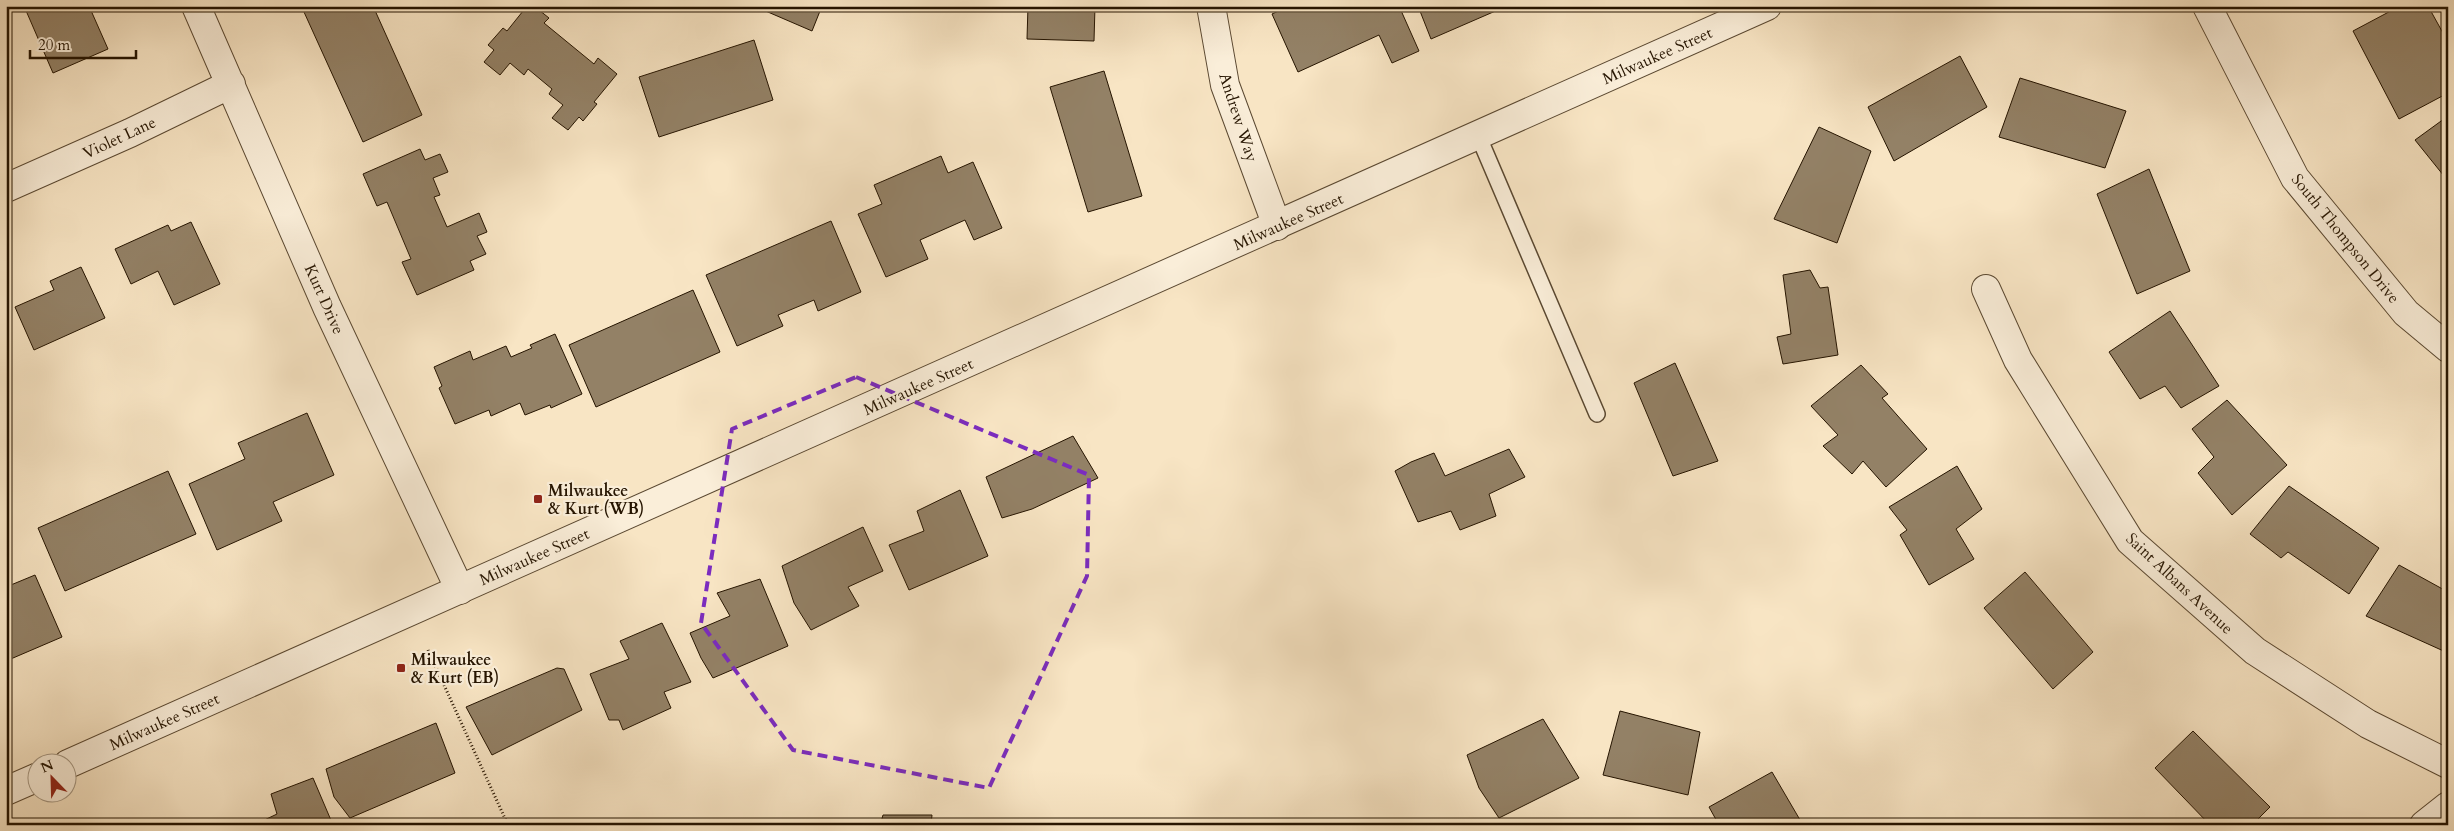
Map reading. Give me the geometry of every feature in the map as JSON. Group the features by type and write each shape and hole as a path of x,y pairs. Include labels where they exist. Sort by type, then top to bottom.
{"street":[{"name":"Kurt Drive","path":"196,6 327,307 460,590"},
{"name":"Andrew Way","path":"1211,6 1225,85 1277,226"},
{"name":"Milwaukee Street","path":"78,760 1767,6"},
{"name":"South Thompson Drive","path":"2207,6 2295,178 2406,313 2448,348"},
{"name":"Violet Lane","path":"6,188 130,133 231,84"},
{"name":"Saint Albans Avenue","path":"1986,289 2018,360 2130,541 2255,651 2368,724 2448,764"},
{"path":"6,791 28,781"},
{"path":"2424,825 2448,806"}],"lane":[{"path":"1478,136 1598,414"}],"path":[{"path":"428,650 508,825"}],"highlighted area":[{"path":"856,377 1089,475 1087,576 989,788 793,750 701,623 732,429"}],"building":[{"path":"24,6 89,6 108,49 53,73"},
{"path":"318,6 373,6 422,115 363,142 304,12"},
{"path":"527,6 534,6 549,18 544,23 594,64 598,58 617,74 594,102 597,104 583,121 579,117 568,130 552,118 563,105 549,94 552,89 528,69 524,75 510,63 500,75 484,62 494,50 488,45 503,28 507,31"},
{"path":"754,6 822,6 812,31"},
{"path":"1028,6 1095,6 1094,41 1027,39"},
{"path":"1289,6 1399,6 1419,51 1392,63 1379,35 1298,72 1272,14"},
{"path":"1418,6 1507,6 1431,39"},
{"path":"2400,6 2428,6 2448,42 2448,93 2399,119 2353,31"},
{"path":"754,40 773,100 659,137 639,77"},
{"path":"1960,56 1987,107 1894,161 1868,107"},
{"path":"1104,71 1142,196 1088,212 1050,87"},
{"path":"2020,78 2126,111 2105,168 1999,137"},
{"path":"2448,116 2448,181 2415,140"},
{"path":"1819,127 1871,151 1837,243 1774,219"},
{"path":"420,149 425,160 440,154 448,172 433,178 440,195 434,197 447,227 479,213 487,232 477,236 486,254 470,261 474,270 417,295 402,262 411,259 387,202 377,206 363,174"},
{"path":"941,156 948,173 973,162 1002,228 974,240 965,220 920,240 928,259 886,277 858,214 882,204 874,185"},
{"path":"2149,169 2190,271 2137,294 2097,194"},
{"path":"831,221 861,292 818,311 814,300 778,315 783,326 737,346 706,275"},
{"path":"191,222 220,284 174,305 158,271 131,284 115,249 168,225 171,231"},
{"path":"81,267 105,318 34,350 15,307 54,290 50,281"},
{"path":"1810,270 1820,288 1828,287 1838,355 1783,364 1777,337 1791,334 1783,275"},
{"path":"693,290 720,352 596,407 569,345"},
{"path":"2170,311 2219,386 2181,408 2165,386 2140,399 2109,352"},
{"path":"555,334 582,394 551,408 550,405 525,415 520,403 491,416 489,410 455,424 439,388 442,386 434,367 470,351 473,360 506,346 511,357 532,348 530,345"},
{"path":"1675,363 1718,461 1673,476 1634,383"},
{"path":"1861,365 1888,394 1882,398 1927,449 1886,487 1863,461 1852,474 1823,446 1838,435 1811,406"},
{"path":"2227,400 2287,465 2232,515 2198,473 2214,457 2192,429"},
{"path":"307,413 334,475 273,502 282,521 217,550 189,484 245,459 238,443"},
{"path":"1073,436 1098,478 1032,509 1002,518 986,477"},
{"path":"1509,449 1525,477 1489,494 1496,516 1460,530 1451,511 1418,522 1395,471 1434,453 1445,476"},
{"path":"1957,466 1982,509 1956,529 1974,559 1929,585 1900,535 1907,530 1889,507"},
{"path":"168,471 196,534 65,591 38,528"},
{"path":"2289,486 2379,548 2349,594 2288,552 2281,558 2250,534"},
{"path":"960,490 988,556 909,590 889,545 924,531 917,511"},
{"path":"863,527 883,571 848,587 859,606 811,630 794,603 782,566"},
{"path":"2399,565 2448,592 2448,653 2366,616"},
{"path":"2025,572 2093,652 2053,689 1984,608"},
{"path":"35,575 62,637 6,661 6,587"},
{"path":"760,579 788,646 713,678 701,658 690,633 730,616 717,593"},
{"path":"662,623 691,682 664,692 671,708 623,730 619,720 609,720 590,674 629,659 620,641"},
{"path":"557,668 564,669 582,710 492,755 466,707"},
{"path":"1620,711 1700,732 1688,795 1603,775"},
{"path":"1543,719 1579,778 1499,818 1479,788 1467,755"},
{"path":"436,723 455,773 350,818 334,797 326,769"},
{"path":"2193,731 2270,807 2252,825 2210,825 2155,768"},
{"path":"1772,772 1803,825 1719,825 1709,807"},
{"path":"313,778 333,825 254,825 277,814 271,794"},
{"path":"883,815 932,815 931,825 840,825 840,822 881,822"}],"place":[{"name":"Milwaukee & Kurt (WB)","path":"538,499"},
{"name":"Milwaukee & Kurt (EB)","path":"401,668"}]}
